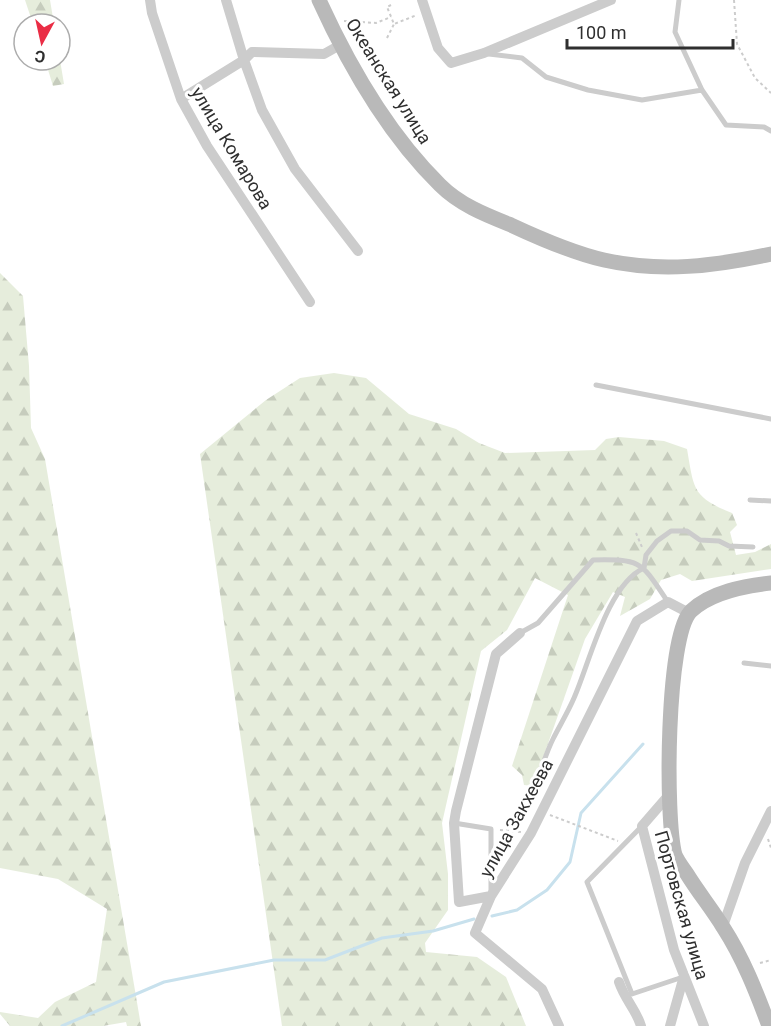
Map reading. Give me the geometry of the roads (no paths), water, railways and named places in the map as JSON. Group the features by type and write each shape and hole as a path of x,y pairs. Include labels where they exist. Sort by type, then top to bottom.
{"main road":[{"name":"Океанская улица","path":"319,0 340,45 384,116 414,157 442,187 471,208 542,239 603,260 643,267 683,268 735,262 771,254"},
{"path":"769,1026 751,976 723,926 703,900 676,855 670,830 668,796 669,741 676,657 680,634 689,612 715,595 771,583"}],"street":[{"name":"улица Комарова","path":"150,0 152,13 180,99 207,146 310,302"},
{"path":"226,0 262,110 294,169 358,251"},
{"path":"422,0 438,48 451,63 484,54 611,0"},
{"path":"180,99 244,60 252,52 324,54 340,45"},
{"path":"668,602 689,612"},
{"name":"улица Закхеева","path":"520,633 496,654 454,823 459,902 491,896 531,832 637,621 668,602"},
{"path":"642,826 668,796"},
{"path":"723,926 745,863 771,811"},
{"name":"Портовская улица","path":"642,826 674,950 704,1026"},
{"path":"491,896 475,933 542,988 559,1026"},
{"path":"670,1026 684,976"},
{"path":"619,982 624,998 636,1013 641,1026"}],"lane":[{"path":"679,0 675,32 702,90 726,125 764,127 771,131"},
{"path":"484,54 522,58 546,77 588,90 642,100 702,90"},
{"path":"596,385 771,419"},
{"path":"750,500 771,501"},
{"path":"644,568 646,555 657,541 671,531 687,531 700,540 719,541 729,546 753,547"},
{"path":"520,633 538,623 593,560 626,559 644,568 668,602"},
{"path":"536,782 552,740 574,698 596,635 618,594 633,573 644,568"},
{"path":"744,663 771,666"},
{"path":"454,823 491,829 491,896"},
{"path":"642,826 587,882 632,994 684,976"}],"waterway":[{"path":"492,916 517,910 547,890 570,862 581,813 643,744"},
{"path":"62,1026 164,982 274,960 325,960 382,938 433,931 474,919"}]}
